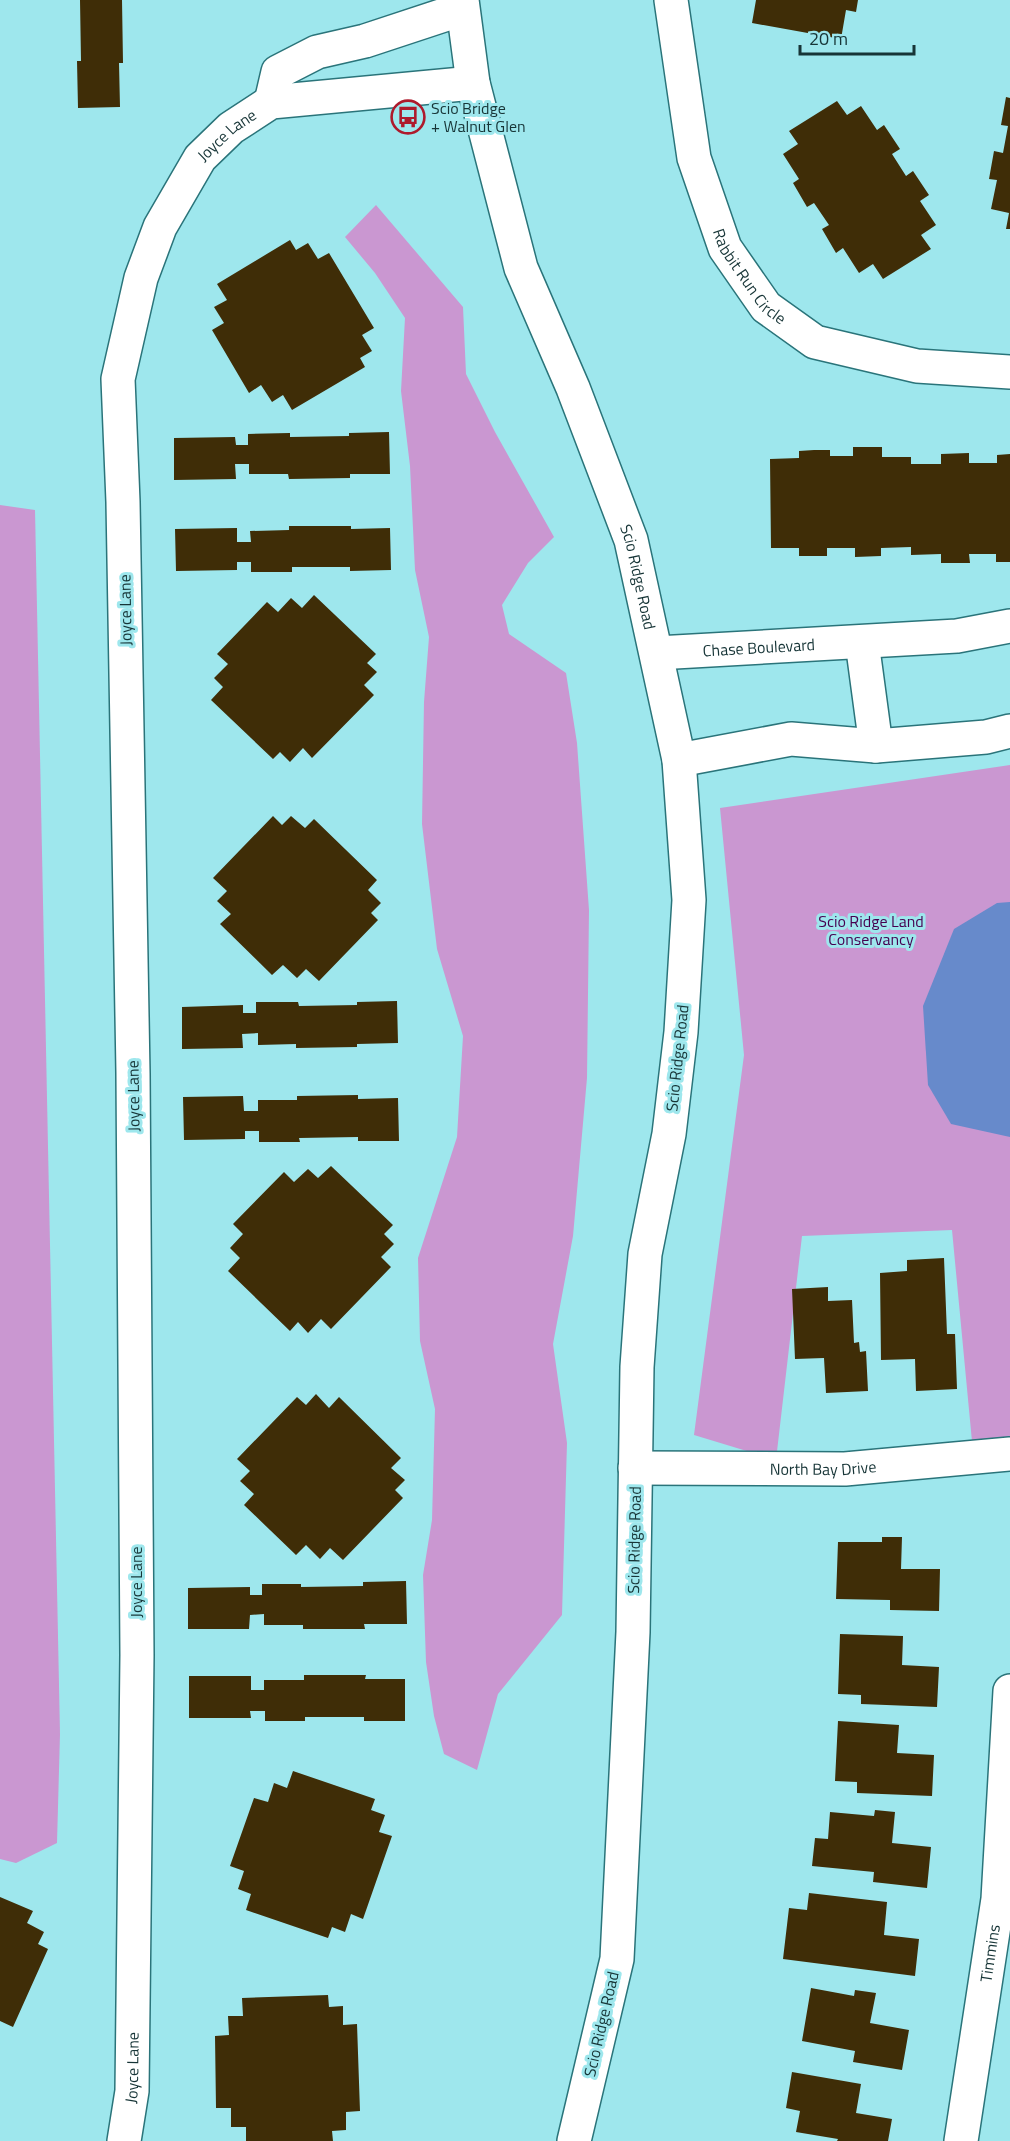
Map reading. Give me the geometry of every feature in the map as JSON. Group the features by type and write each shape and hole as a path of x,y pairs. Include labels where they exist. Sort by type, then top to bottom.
{"street":[{"name":"Rabbit Run Circle","path":"671,0 694,158 725,248 766,307 815,342 917,366 1010,372"},
{"name":"Scio Ridge Road","path":"462,4 473,83 521,268 573,388 631,540 679,760 689,900 681,1032 669,1134 645,1254 637,1366 633,1632 617,1959 574,2141"},
{"name":"Joyce Lane","path":"271,102 278,72 317,52 365,40 462,4"},
{"name":"Joyce Lane","path":"124,2141 132,2091 137,1643 133,1061 123,514 118,379 141,278 160,227 200,158 231,128 271,102 473,83"},
{"name":"Chase Boulevard","path":"657,653 957,636 1010,626"},
{"path":"862,642 876,746"},
{"path":"679,760 791,739 876,746 986,737 1010,731"},
{"name":"North Bay Drive","path":"635,1468 845,1469 1010,1454"},
{"name":"Timmins","path":"961,2141 998,1899 1010,1691"}],"green space":[{"path":"376,205 463,307 466,374 495,432 554,537 528,563 502,605 509,634 566,673 577,743 589,910 587,1078 573,1236 553,1344 567,1443 562,1615 498,1694 477,1770 444,1754 434,1716 426,1662 423,1575 432,1520 435,1409 420,1341 418,1258 457,1137 463,1036 437,949 422,824 424,702 429,637 415,570 410,466 401,391 405,318 375,273 345,237"},
{"path":"0,505 35,510 60,1734 57,1843 16,1863 0,1859"},
{"name":"Scio Ridge Land Conservancy","path":"1010,765 1010,1450 973,1452 952,1230 802,1236 776,1460 694,1435 744,1055 720,808"}],"water":[{"path":"1010,902 1010,1137 951,1124 928,1085 923,1006 954,929 997,903"}],"building":[{"path":"80,0 122,0 123,63 119,63 120,107 78,108 77,61 81,61"},
{"path":"756,0 858,0 856,12 846,10 841,39 752,23"},
{"path":"1006,97 1010,98 1010,229 1006,229 1009,213 991,209 997,180 989,179 994,151 1003,153 1008,126 1001,125"},
{"path":"837,101 847,115 861,106 877,130 884,125 900,149 892,154 906,176 913,171 929,195 920,201 936,225 921,235 931,249 883,279 873,264 859,273 843,248 836,253 822,229 829,225 814,203 807,207 793,183 799,179 783,154 798,144 789,131"},
{"path":"290,240 296,250 308,243 318,259 329,253 374,328 362,335 372,351 360,358 365,367 292,410 283,395 272,402 261,385 249,393 212,330 224,323 214,307 227,300 217,284"},
{"path":"389,432 390,474 350,474 350,478 289,479 288,474 249,474 249,464 235,464 236,479 174,480 174,438 235,437 236,445 248,445 248,434 290,433 290,437 349,436 349,433"},
{"path":"853,447 882,447 882,457 911,457 911,464 941,464 941,454 969,453 969,463 997,463 997,455 1010,454 1010,562 996,562 996,554 969,554 970,563 941,563 941,554 911,555 911,547 881,548 881,556 855,557 855,548 827,548 827,556 799,556 799,548 771,548 770,459 799,458 799,451 814,450 830,450 830,456 853,456"},
{"path":"289,526 390,528 391,570 350,571 350,567 292,567 292,572 251,572 251,562 237,562 237,570 176,571 175,529 237,528 237,542 251,542 250,531 289,530"},
{"path":"314,595 376,654 367,663 377,672 364,685 374,695 312,758 303,748 290,762 280,752 273,759 211,700 223,687 214,678 228,664 217,654 267,602 278,612 291,598 302,608"},
{"path":"273,816 282,825 291,816 305,828 314,819 377,880 368,890 381,903 371,913 378,920 319,981 306,969 297,978 283,965 272,975 220,924 231,914 217,901 227,891 213,878"},
{"path":"397,1001 398,1043 357,1044 357,1047 296,1048 296,1044 258,1045 258,1033 242,1034 243,1048 182,1049 182,1007 243,1005 243,1013 256,1013 256,1002 298,1002 299,1006 357,1005 357,1002"},
{"path":"358,1095 358,1099 398,1098 399,1141 358,1141 358,1137 299,1138 300,1142 259,1142 259,1131 245,1131 245,1139 184,1140 183,1097 243,1096 244,1111 258,1111 258,1100 297,1100 297,1096"},
{"path":"331,1166 393,1225 384,1234 394,1244 381,1257 391,1267 331,1329 321,1319 308,1333 298,1322 290,1331 228,1271 240,1258 230,1248 243,1234 233,1224 284,1172 294,1182 308,1169 318,1178"},
{"path":"944,1258 947,1334 955,1334 957,1389 916,1391 915,1359 881,1360 880,1273 907,1271 907,1260"},
{"path":"828,1287 828,1301 852,1300 854,1343 859,1342 860,1352 866,1351 868,1391 826,1393 824,1358 795,1359 792,1289"},
{"path":"316,1394 329,1408 339,1397 401,1458 391,1468 405,1480 395,1490 403,1498 343,1560 330,1548 320,1559 306,1545 296,1555 244,1505 254,1494 240,1481 250,1471 237,1459 297,1397 306,1405"},
{"path":"882,1537 902,1537 901,1569 940,1569 939,1611 890,1610 890,1600 836,1599 838,1542 882,1542"},
{"path":"406,1581 407,1624 364,1624 365,1629 303,1629 303,1625 264,1625 264,1614 250,1615 249,1629 188,1629 188,1588 250,1587 250,1595 262,1595 262,1584 301,1584 301,1587 363,1586 363,1582"},
{"path":"840,1634 903,1636 902,1665 939,1667 937,1707 861,1704 861,1695 838,1694"},
{"path":"304,1675 366,1675 365,1679 405,1679 405,1721 364,1721 364,1717 305,1717 305,1721 265,1721 265,1711 250,1711 251,1718 189,1718 189,1676 251,1676 251,1690 264,1690 264,1680 304,1680"},
{"path":"838,1721 899,1725 897,1753 934,1755 932,1796 857,1793 857,1782 835,1781"},
{"path":"293,1771 375,1799 371,1810 385,1815 379,1832 392,1836 363,1919 351,1914 345,1932 332,1927 328,1938 246,1910 251,1894 238,1889 244,1871 230,1866 254,1798 268,1802 274,1783 287,1788"},
{"path":"875,1810 895,1812 892,1843 931,1847 927,1888 873,1882 874,1872 812,1866 815,1838 828,1839 830,1812 874,1816"},
{"path":"809,1893 887,1902 884,1935 919,1939 915,1976 783,1959 789,1908 807,1910"},
{"path":"0,1897 33,1911 27,1923 44,1932 38,1944 48,1949 13,2027 0,2021"},
{"path":"811,1988 854,1996 855,1990 876,1993 870,2023 909,2030 902,2070 853,2062 855,2051 802,2041"},
{"path":"328,1995 329,2007 343,2006 343,2025 357,2024 360,2111 346,2112 346,2130 332,2131 333,2141 246,2141 246,2127 231,2127 231,2108 216,2108 215,2036 229,2035 228,2016 243,2016 242,1998"},
{"path":"792,2072 861,2084 856,2113 892,2119 888,2141 837,2141 838,2139 796,2132 800,2111 786,2108"}],"place":[{"name":"Scio Bridge + Walnut Glen","path":"408,117"}]}
